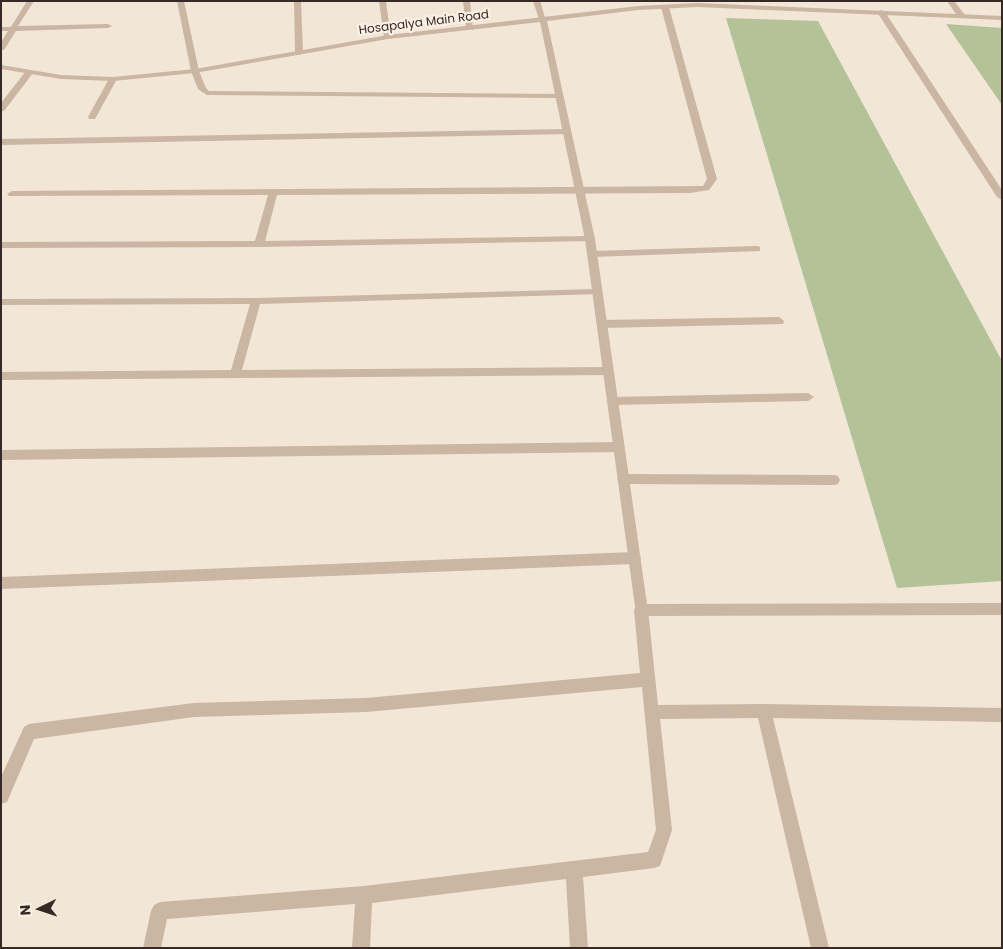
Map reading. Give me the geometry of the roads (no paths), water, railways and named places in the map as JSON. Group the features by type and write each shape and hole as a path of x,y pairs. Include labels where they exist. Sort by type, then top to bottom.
{"street":[{"path":"1,48 31,1"},
{"path":"180,1 195,71 202,90 207,93 559,96"},
{"path":"297,1 299,53"},
{"path":"382,1 388,37"},
{"path":"466,1 470,28"},
{"path":"152,948 160,911 364,895 654,860 664,830 641,610 619,447 590,239 543,20 536,1"},
{"path":"950,1 960,15"},
{"name":"Hosapalya Main Road","path":"1,68 62,77 113,79 195,71 388,37 638,8 697,5 1002,18"},
{"path":"12,194 690,190 706,188 712,179 665,7"},
{"path":"881,12 1002,197"},
{"path":"1,29 108,26"},
{"path":"1,110 29,73"},
{"path":"92,117 113,79"},
{"path":"1,142 567,132"},
{"path":"259,244 273,193"},
{"path":"1,245 259,244 590,239"},
{"path":"592,254 757,249"},
{"path":"1,302 256,301 597,292"},
{"path":"236,373 256,301"},
{"path":"602,324 779,321"},
{"path":"1,376 608,371"},
{"path":"612,401 808,397"},
{"path":"1,455 619,447"},
{"path":"623,479 834,480"},
{"path":"1,583 634,558"},
{"path":"641,610 1002,609"},
{"path":"1,796 29,732 194,710 366,705 648,679"},
{"path":"652,712 764,711 1002,715"},
{"path":"764,711 820,948"},
{"path":"574,870 579,948"},
{"path":"360,948 364,895"}]}
